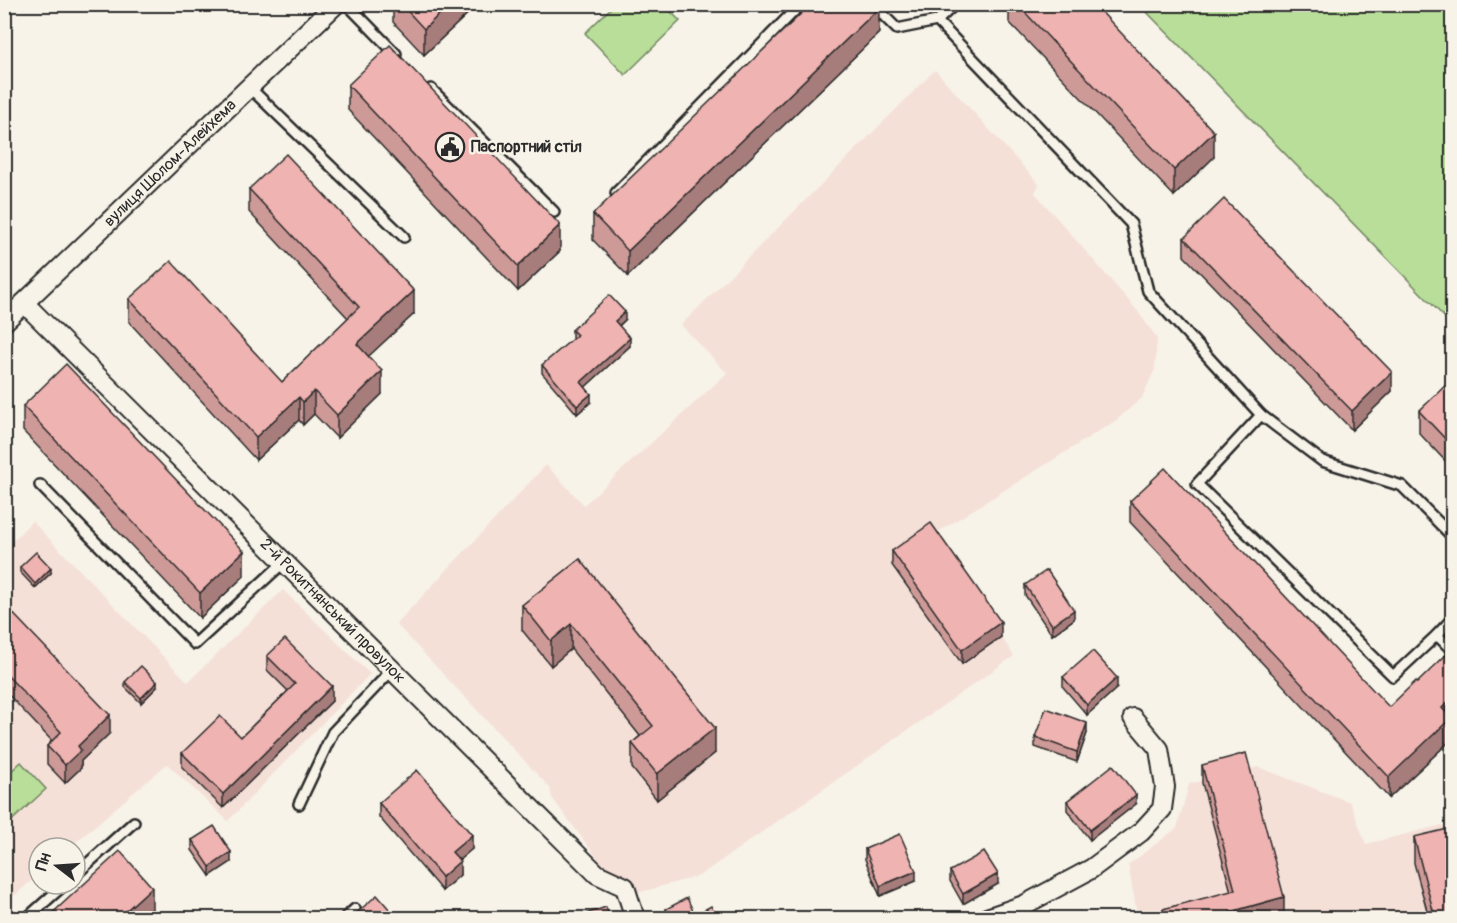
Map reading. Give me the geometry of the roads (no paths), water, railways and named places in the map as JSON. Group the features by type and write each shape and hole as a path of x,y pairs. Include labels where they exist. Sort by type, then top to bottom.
{"street":[{"name":"вулиця Шолом-Алейхема","path":"4,322 336,4"},
{"name":"2-й Рокитнянський провулок","path":"24,303 597,874 625,887 635,918"},
{"path":"987,918 1024,905 1091,869 1141,832 1162,809 1165,788 1159,749 1133,718"}],"lane":[{"path":"347,4 401,58"},
{"path":"609,200 801,4"},
{"path":"872,4 897,29 937,21 955,4"},
{"path":"937,21 1131,224 1148,291 1262,415 1322,461 1402,486 1452,536"},
{"path":"424,82 554,212"},
{"path":"250,88 404,237"},
{"path":"1262,415 1197,484 1394,676 1452,619"},
{"path":"40,485 195,644 284,562"},
{"path":"1437,634 1452,650"},
{"path":"299,804 333,732 392,670"},
{"path":"87,864 134,822"},
{"path":"27,918 52,896"},
{"path":"345,918 355,909"}],"place":[{"name":"Паспортний стіл","path":"450,147"}]}
